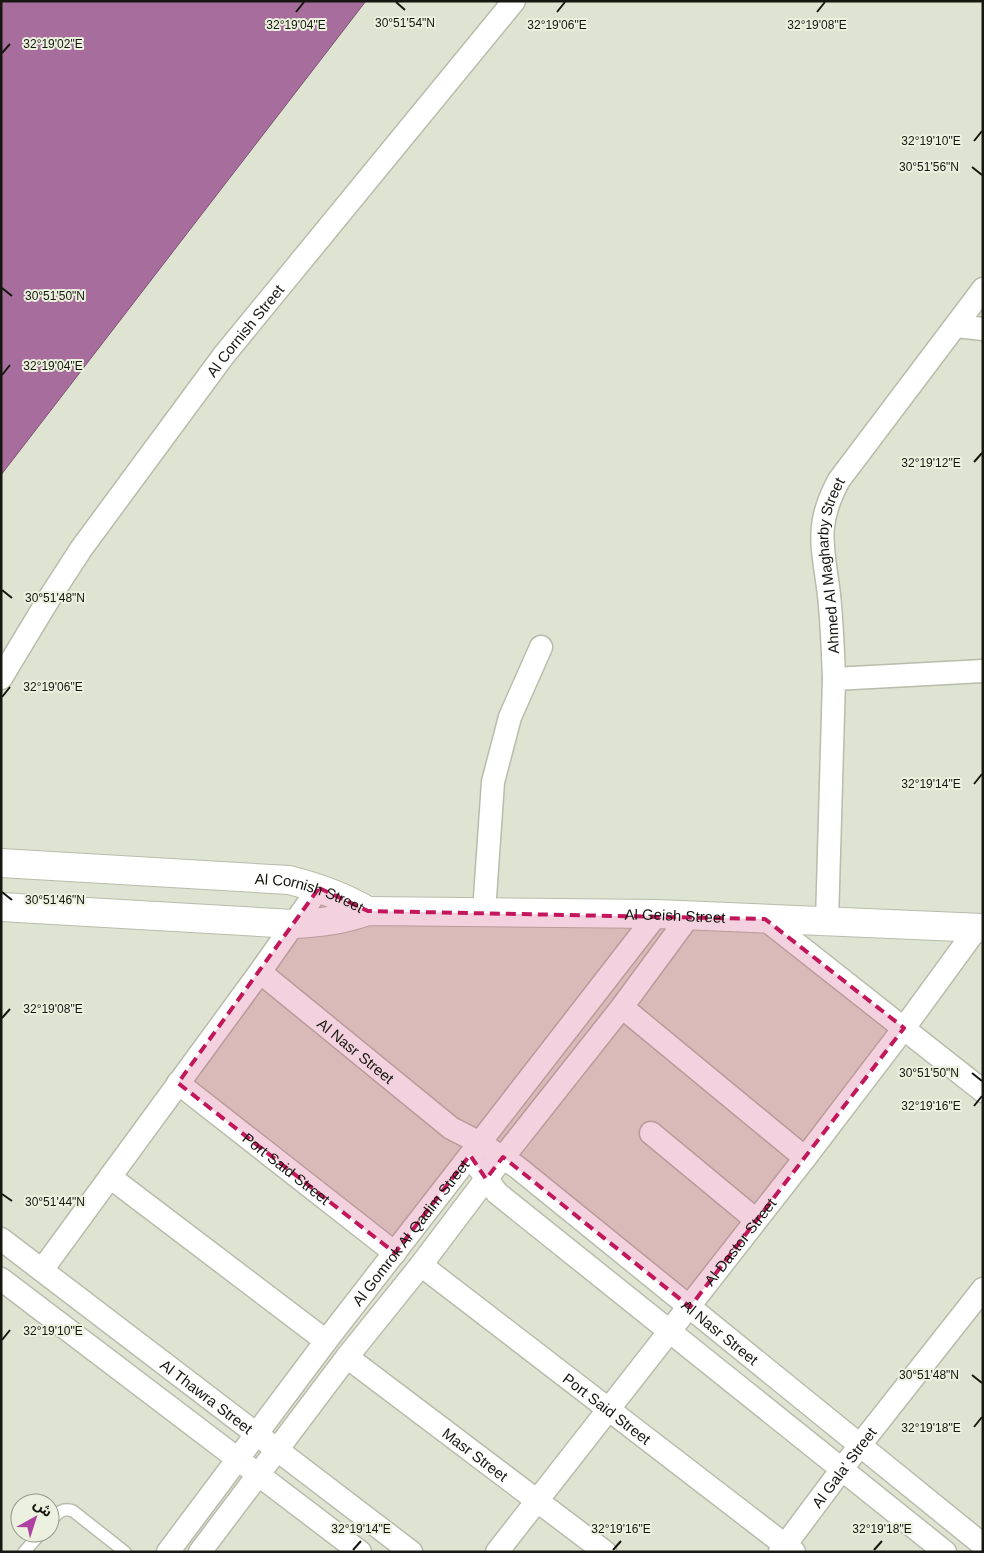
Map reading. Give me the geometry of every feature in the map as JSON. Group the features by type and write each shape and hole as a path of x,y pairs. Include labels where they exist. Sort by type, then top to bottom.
{"main road":[{"name":"Al Cornish Street","path":"1,863 289,880 319,888 368,911"},
{"name":"Al Cornish Street","path":"1,907 293,924 330,922 346,919 368,911"},
{"name":"Al Geish Street","path":"368,911 657,914 980,928"}],"street":[{"name":"Al Cornish Street","path":"1,678 50,596 81,549 224,355 514,1"},
{"name":"Ahmed Al Magharby Street","path":"827,922 834,679 829,594 822,547 825,511 839,480 983,289"},
{"path":"956,326 983,329"},
{"path":"484,912 493,782 510,717 540,648"},
{"path":"834,679 983,671"},
{"path":"42,1270 260,972 319,888"},
{"name":"Al Gomrok Al Qadim Street","path":"168,1552 326,1341 657,914"},
{"name":"Al Gomrok Al Qadim Street","path":"200,1552 346,1357 422,1265 486,1179 622,1007 689,916"},
{"path":"765,919 983,1091"},
{"name":"Al Dastor Street","path":"497,1552 690,1307 980,928"},
{"name":"Al Nasr Street","path":"260,972 475,1149 503,1158 517,1167 983,1545"},
{"path":"622,1007 805,1158"},
{"name":"Port Said Street","path":"178,1083 395,1253"},
{"path":"651,1133 756,1220"},
{"name":"Al Nasr Street","path":"475,1149 486,1179 497,1193 843,1468 945,1552"},
{"path":"110,1177 326,1341"},
{"name":"Al Thawra Street","path":"1,1239 412,1552"},
{"name":"Port Said Street","path":"422,1265 786,1549"},
{"path":"1,1279 360,1552"},
{"name":"Al Gala' Street","path":"786,1549 860,1445 983,1289"},
{"name":"Masr Street","path":"346,1357 605,1552"}],"lane":[{"path":"60,1511 67,1509 72,1511 125,1552"}],"highlighted area":[{"path":"319,888 368,911 765,919 904,1028 690,1307 503,1157 486,1179 470,1155 395,1253 178,1083"}],"shaded area":[{"path":"1,1 366,1 1,475"}]}
